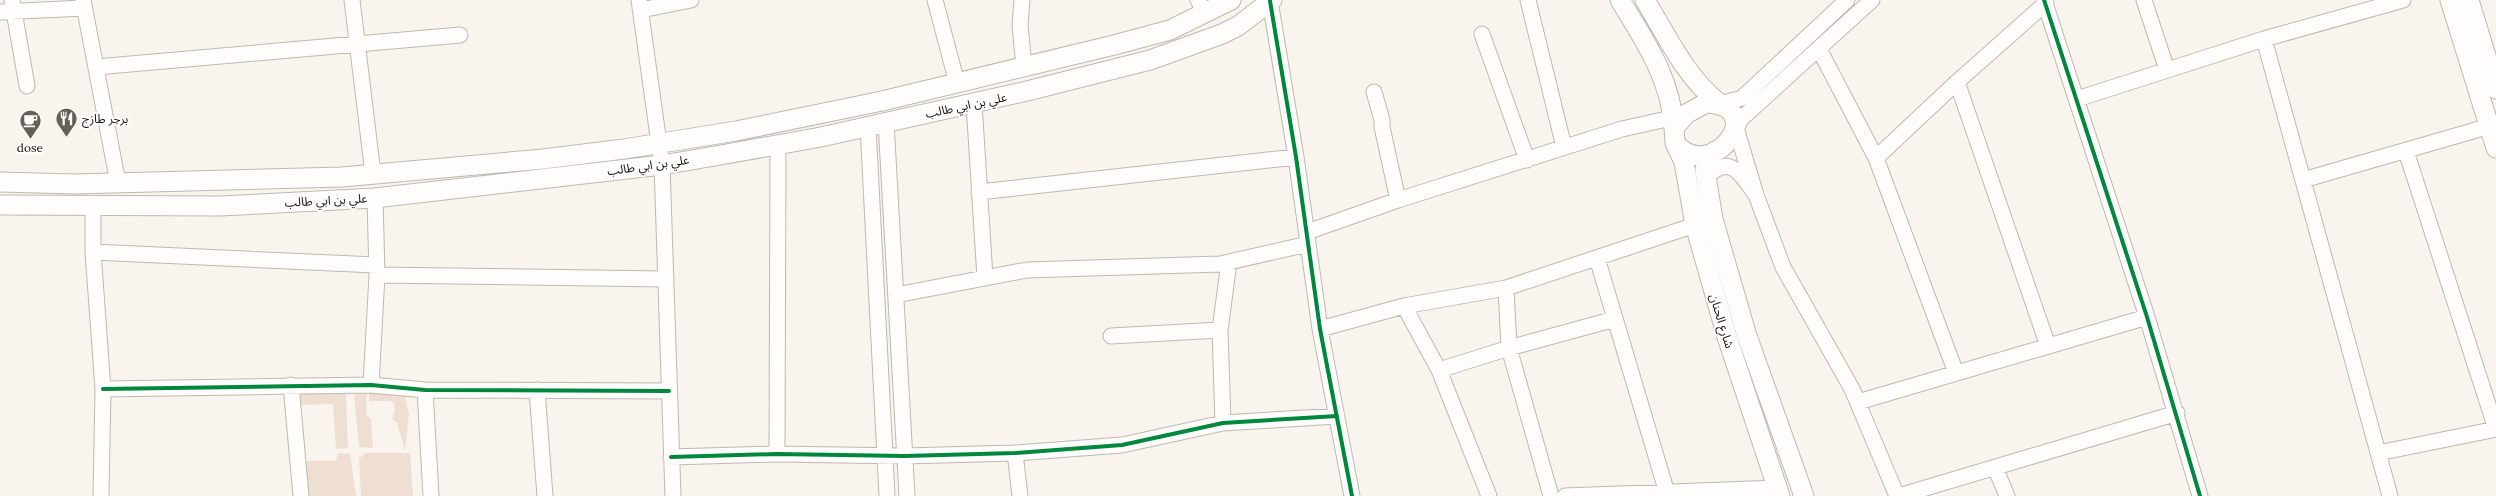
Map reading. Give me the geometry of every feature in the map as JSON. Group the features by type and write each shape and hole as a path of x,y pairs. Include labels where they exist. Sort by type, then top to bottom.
{"main road":[{"name":"علي بن ابي طالب","path":"8,183 118,183 342,177 544,159 661,143 743,129 1024,67 1170,30 1201,6 1231,0"},
{"name":"شارع الحنان","path":"1620,0 1656,60 1665,80 1684,162 1695,225 1727,337 1779,492"},
{"path":"1645,0 1686,67 1709,95 1720,104 1730,108 1735,118 1736,128 1727,144 1702,156 1692,156 1681,150 1675,126 1678,120 1696,107 1706,103 1720,104"},
{"path":"2450,0 2496,148"},
{"path":"2469,0 2496,89"},
{"name":"علي بن ابي طالب","path":"5,207 220,206 374,198 662,164 778,145 877,124 974,103 1150,60 1187,48 1238,26 1271,1"},
{"name":"شارع الحنان","path":"1715,151 1708,159 1705,170 1713,219 1746,333 1804,496"},
{"path":"0,175 8,183"}],"street":[{"path":"352,0 373,174"},
{"path":"673,496 661,143 640,5 691,0"},
{"path":"935,0 957,83"},
{"path":"1022,0 1020,25 1024,67"},
{"path":"1528,0 1564,148"},
{"path":"1720,104 1742,98 1847,0"},
{"path":"1872,0 1747,113 1736,128 1756,195 1783,267 1858,402 1898,496 2177,413"},
{"path":"2144,0 2167,70"},
{"path":"2077,99 2361,6 2403,0"},
{"path":"1271,1 1296,157 1320,329 1352,496"},
{"path":"1876,158 2045,2 2147,317 2177,413 2200,496"},
{"path":"27,86 8,7 84,4 118,183"},
{"path":"1482,34 1527,160"},
{"path":"96,67 460,35"},
{"path":"2264,39 2390,496"},
{"path":"1819,49 1876,158 1956,373"},
{"path":"1957,82 2048,346"},
{"path":"1374,92 1382,120 1382,127 1398,200"},
{"path":"974,103 985,278"},
{"path":"877,124 896,295 907,496"},
{"path":"877,124 884,456 887,496"},
{"path":"896,295 1027,270 1229,262 1308,238 1398,200 1622,129 1675,126"},
{"path":"2303,180 2490,126"},
{"path":"777,454 778,145"},
{"path":"2378,453 2496,429 2406,151"},
{"path":"979,192 1296,157"},
{"path":"1706,178 1715,168 1722,166 1732,167 1739,172 1756,195"},
{"path":"371,385 377,270 374,198"},
{"path":"93,206 93,252 103,389 101,496"},
{"path":"1320,329 1404,306 1506,288 1695,225"},
{"path":"93,252 377,270 666,279"},
{"path":"1597,258 1667,493"},
{"path":"1223,423 1220,330 1229,262"},
{"path":"1506,288 1509,348 1551,496"},
{"path":"1404,306 1439,370 1489,496"},
{"path":"1858,402 2147,317"},
{"path":"1439,370 1509,348 1615,319"},
{"path":"1111,336 1220,330"},
{"path":"291,385 301,496"},
{"path":"103,389 371,385 425,390 669,391"},
{"path":"425,390 431,496"},
{"path":"537,390 545,496"},
{"path":"671,457 777,454 905,456 1015,453 1122,445 1223,423 1337,416"},
{"path":"1015,453 1020,496"},
{"path":"1995,467 2006,496"},
{"path":"1565,496 1779,492"}],"shaded area":[{"path":"298,393 346,394 348,448 336,449 333,404 299,405"},
{"path":"369,393 404,393 409,414 405,450 397,423 392,419 395,411 394,403 390,401 369,401"},
{"path":"354,394 367,394 366,414 371,419 373,448 359,447"},
{"path":"338,453 350,454 356,496 308,496 305,461 336,461"},
{"path":"365,453 410,453 413,496 361,496 359,459"}],"cycle path":[{"path":"2044,0 2147,317 2200,496"},
{"path":"1270,1 1296,157 1320,329 1352,496"},
{"path":"103,389 371,385 425,390 669,391"},
{"path":"671,457 777,454 905,456 1015,453 1122,445 1223,423 1337,416"}],"place":[{"name":"برجر طازج","path":"66,138"},
{"name":"dose","path":"30,140"}]}
